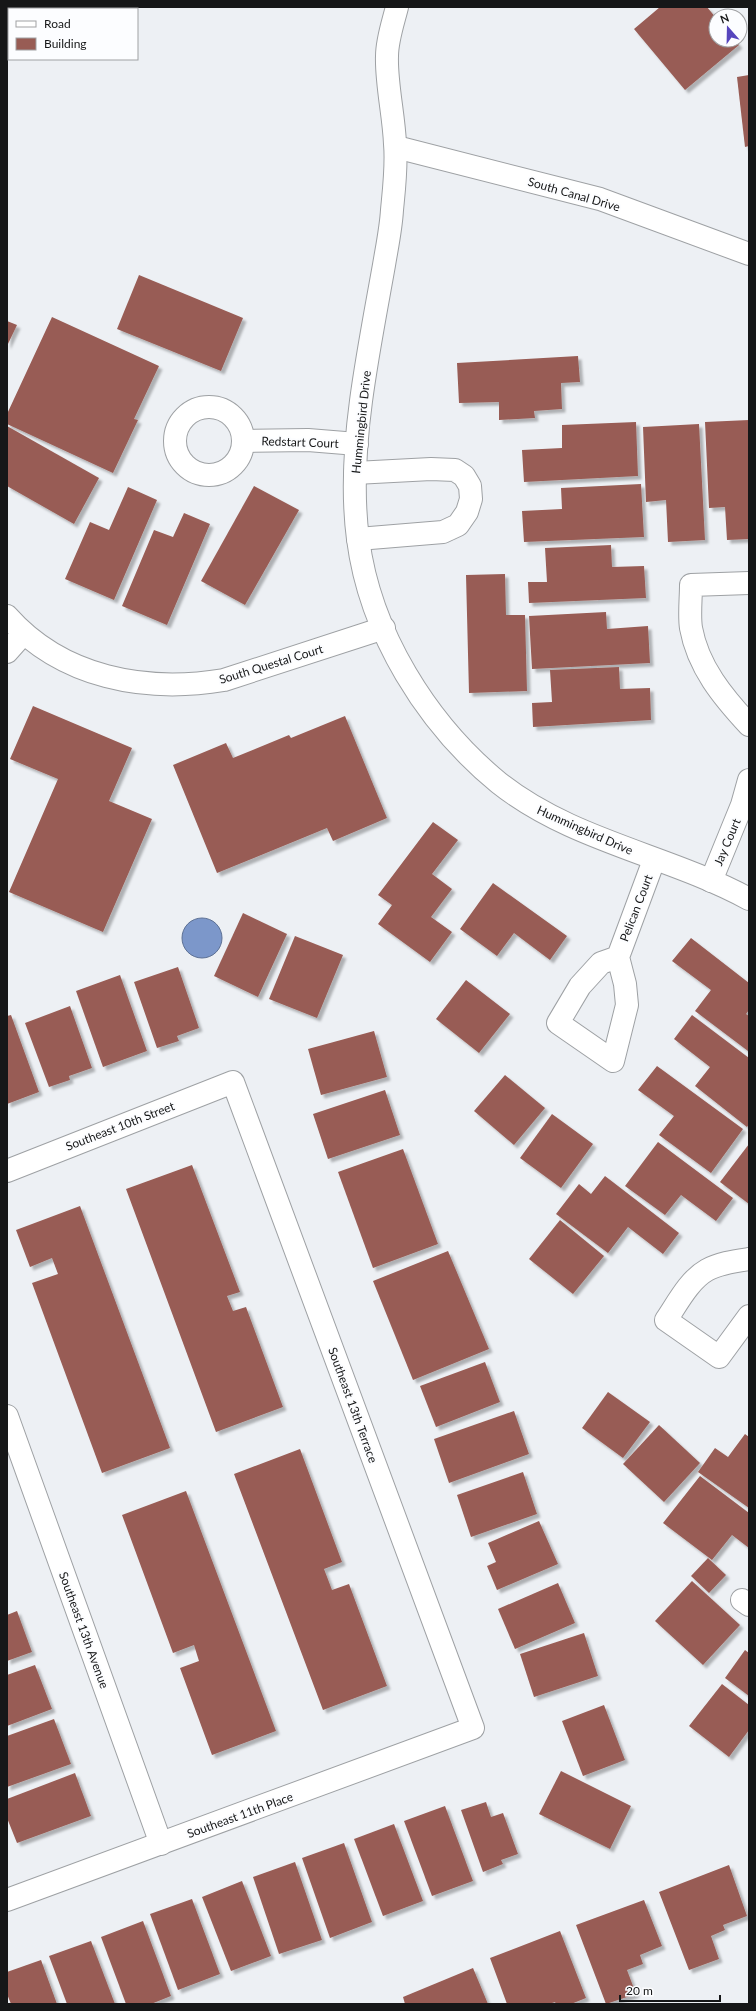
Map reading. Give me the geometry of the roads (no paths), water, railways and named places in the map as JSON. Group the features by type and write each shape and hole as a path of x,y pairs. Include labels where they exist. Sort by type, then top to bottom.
{"street":[{"name":"Hummingbird Drive","path":"397,7 387,55 396,147 392,212 361,403 354,473 358,539 368,586 384,628 400,665 444,730 470,757 500,783 533,807 546,814 654,860 710,881 749,899"},
{"name":"South Canal Drive","path":"396,147 600,199 749,254"},
{"name":"Redstart Court","path":"244,440 308,440 356,444"},
{"path":"354,473 455,470 464,476 470,486 471,499 467,512 458,525 443,532 358,539"},
{"path":"749,583 691,585 691,628 698,653 710,678 723,697 749,725"},
{"name":"South Questal Court","path":"7,616 23,634 66,662 97,674 131,682 168,685 198,684 224,680 384,628"},
{"path":"7,652 23,634"},
{"name":"Jay Court","path":"710,881 742,805 749,780"},
{"name":"Pelican Court","path":"618,957 654,860"},
{"name":"Southeast 10th Street","path":"7,1171 234,1082"},
{"name":"Southeast 13th Terrace","path":"234,1082 473,1728"},
{"path":"749,1259 725,1264 707,1270 693,1282 666,1320 719,1357 749,1316"},
{"name":"Southeast 13th Avenue","path":"7,1416 161,1844"},
{"name":"Southeast 11th Place","path":"7,1900 473,1728"}],"water":[{"path":"202,918 216,924 222,938 216,952 202,958 188,952 182,938 188,924"}]}
